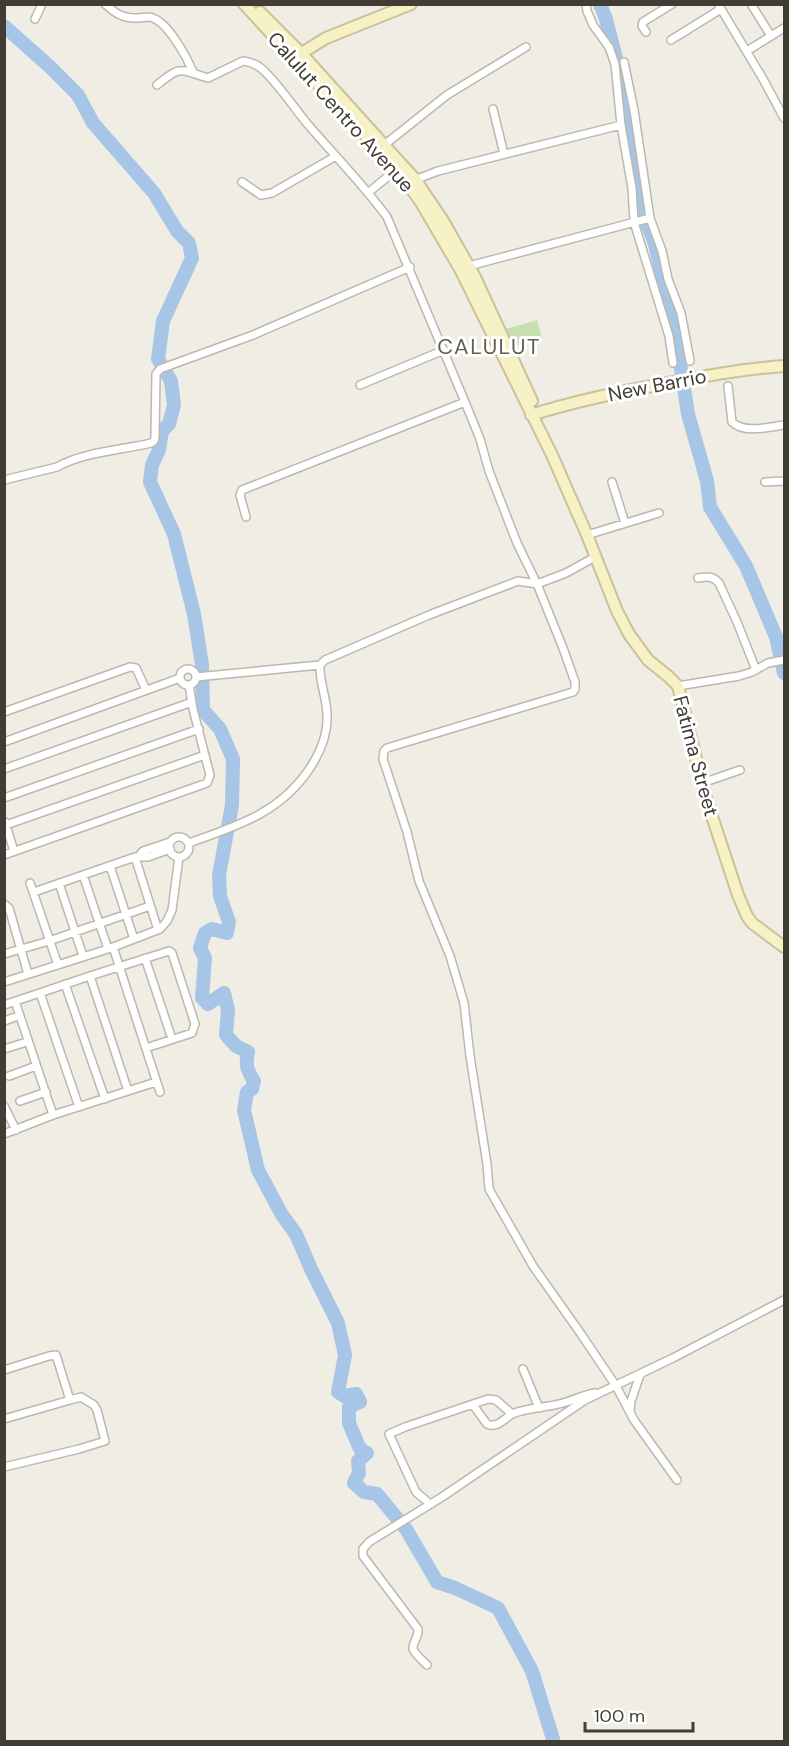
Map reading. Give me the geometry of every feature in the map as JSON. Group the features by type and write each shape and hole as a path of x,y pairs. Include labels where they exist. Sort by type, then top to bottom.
{"main road":[{"name":"Calulut Centro Avenue","path":"244,4 298,56"},
{"name":"Calulut Centro Avenue","path":"254,4 399,167 442,219 534,414"},
{"path":"298,56 326,38 411,4"},
{"name":"New Barrio","path":"534,414 594,398 728,371 784,366"},
{"name":"Fatima Street","path":"534,414 587,535 617,611 629,634 648,660 678,686 702,783 730,874 747,916 752,923 784,947"}],"street":[{"path":"35,19 42,4"},
{"path":"105,4 122,17 150,17 157,20 183,50 194,72"},
{"path":"586,4 593,25 609,48 615,64 621,125 636,221 669,336 673,363"},
{"path":"646,32 642,26 643,22 672,4"},
{"path":"751,4 771,36"},
{"path":"671,40 719,7 784,115"},
{"path":"747,51 784,28"},
{"path":"381,147 447,95 526,46"},
{"path":"157,85 180,69 208,78 243,61 250,61 268,75 369,192 387,217 410,267 480,439 489,471 513,532 563,648 575,682 573,692 387,748 383,755 407,832 419,881 450,956 464,1003 489,1189 532,1266 616,1386 651,1445 678,1480"},
{"path":"624,62 645,178 649,218 662,250 668,279 681,313 690,361"},
{"path":"493,110 504,154"},
{"path":"411,182 504,154 621,125"},
{"path":"242,182 261,195 272,193 336,156"},
{"path":"369,192 399,167"},
{"path":"465,268 649,218"},
{"path":"4,480 84,457 154,441 155,380 156,374 164,368 253,335 410,267"},
{"path":"360,385 444,350"},
{"path":"728,386 732,422 738,427 745,429 784,425"},
{"path":"246,517 240,495 242,490 465,402"},
{"path":"765,482 784,481"},
{"path":"612,482 625,523"},
{"path":"587,535 659,513"},
{"path":"189,843 236,826 285,798 297,786 321,748 327,715 319,673 320,665 325,660 518,581 537,584 566,573 595,557"},
{"path":"698,578 710,576 719,583 738,622 756,670"},
{"path":"678,686 739,676 784,660"},
{"path":"197,677 320,665"},
{"path":"4,712 130,667 136,668 146,690"},
{"path":"4,742 180,678 182,673 189,670 197,677"},
{"path":"189,685 197,677"},
{"path":"180,678 182,682 189,685"},
{"path":"4,855 207,783 210,775 189,685"},
{"path":"4,769 192,702"},
{"path":"4,798 199,729"},
{"path":"14,851 5,823 205,755"},
{"path":"702,783 740,770"},
{"path":"34,892 137,857 143,851 170,846 175,838 181,837 189,843"},
{"path":"170,846 173,854 183,856 188,852 189,843"},
{"path":"4,982 158,930 167,921 172,910 179,856"},
{"path":"137,857 158,930"},
{"path":"110,866 134,939"},
{"path":"83,875 110,948 120,967 160,1092"},
{"path":"30,883 58,965"},
{"path":"59,884 83,956"},
{"path":"4,904 9,908 28,975"},
{"path":"4,954 150,906"},
{"path":"4,1005 166,951 172,953 195,1024 192,1033 146,1048"},
{"path":"145,958 172,1039"},
{"path":"90,976 128,1091"},
{"path":"65,984 105,1099"},
{"path":"40,993 79,1107"},
{"path":"15,1002 53,1115"},
{"path":"4,1021 18,1016"},
{"path":"4,1049 27,1042"},
{"path":"9,1076 36,1066"},
{"path":"4,1134 53,1115 156,1082"},
{"path":"20,1101 45,1092"},
{"path":"4,1106 16,1130"},
{"path":"427,1665 413,1649 418,1638 418,1629 363,1556 363,1549 369,1542 407,1520 585,1400 640,1375 784,1300"},
{"path":"4,1371 56,1355 70,1400"},
{"path":"523,1369 539,1408"},
{"path":"630,1412 631,1401 640,1375"},
{"path":"473,1404 487,1424 494,1426 512,1414 527,1409 564,1403 587,1394 599,1393"},
{"path":"4,1419 81,1397 94,1405 97,1410 105,1441 5,1466"},
{"path":"430,1504 416,1492 389,1434 452,1410 492,1398 512,1414"}],"green space":[{"path":"537,320 542,338 512,347 506,329"}],"waterway":[{"path":"600,4 622,82 641,208 655,244 676,336 688,414 707,481 710,507 746,566 776,637 784,673"},
{"path":"4,26 78,95 93,123 154,193 177,231 189,243 192,258 163,321 158,359 171,381 174,405 169,424 162,431 159,450 152,465 150,482 174,534 194,614 202,665 203,710 220,729 233,759 232,805 219,875 220,896 229,922 227,933 212,929 205,933 200,948 205,958 202,998 208,1004 224,993 228,1010 226,1035 236,1046 248,1052 247,1067 254,1081 252,1089 247,1092 244,1110 258,1170 282,1215 296,1234 338,1323 345,1355 338,1392 344,1396 356,1394 360,1402 349,1407 349,1423 360,1449 367,1453 358,1461 359,1473 354,1483 364,1492 377,1494 406,1529 437,1582 498,1608 532,1671 552,1742"}],"district":[{"name":"CALULUT","path":"489,346"}]}
